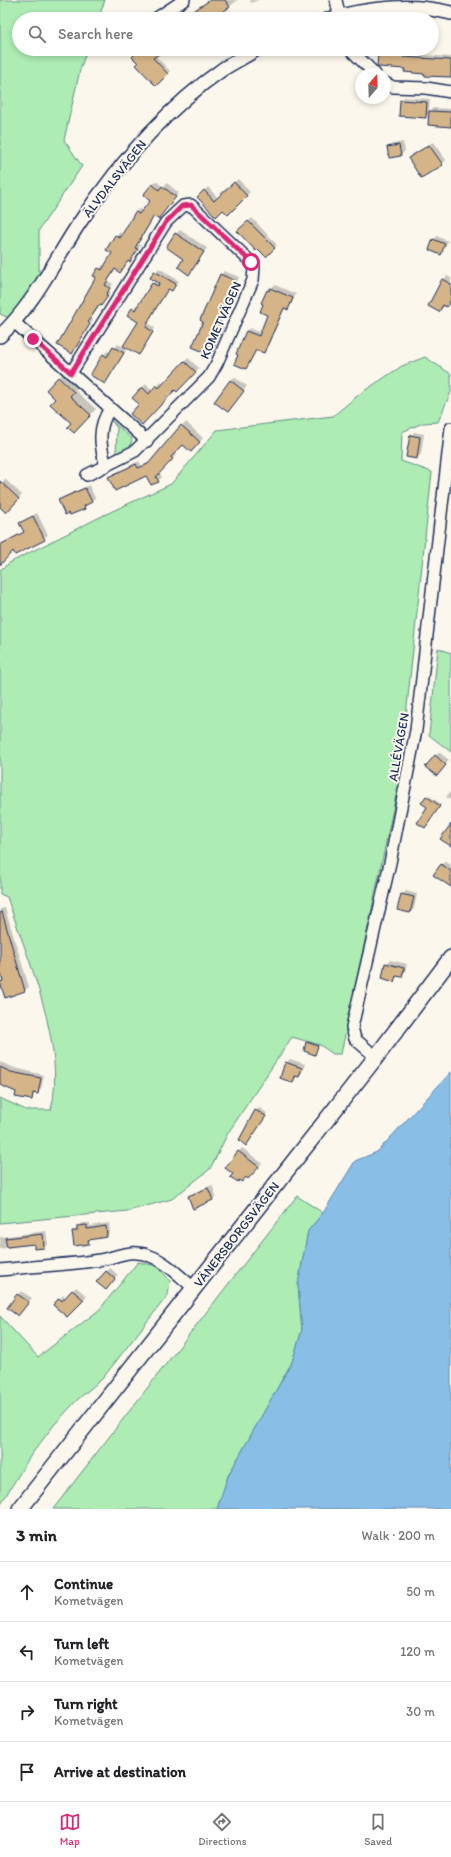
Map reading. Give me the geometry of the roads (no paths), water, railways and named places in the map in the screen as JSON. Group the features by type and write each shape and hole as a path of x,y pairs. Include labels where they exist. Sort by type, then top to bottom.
{"main road":[{"name":"VÄNERSBORGSVÄGEN","path":"20,1509 376,1057 451,958"}],"street":[{"path":"166,12 184,0"},
{"path":"336,0 336,12"},
{"path":"362,12 370,10 395,9 432,9 451,12"},
{"name":"ÄLVDALSVÄGEN","path":"0,336 14,322 44,282 80,222 120,166 141,142 182,102 223,69 245,56"},
{"path":"357,56 369,68"},
{"path":"391,86 426,88 451,92"},
{"name":"KOMETVÄGEN","path":"71,373 166,222 182,206 191,205 251,262 254,273 218,363 209,377 147,441 135,451 87,475"},
{"path":"14,322 147,441"},
{"path":"106,466 101,450 100,431 105,416 110,409"},
{"name":"ALLÉVÄGEN","path":"376,1057 355,1039 352,1027 390,863 416,730 451,428"},
{"path":"0,1270 101,1260 126,1252 140,1252 151,1256 166,1265 194,1288"}],"water":[{"path":"451,1072 451,1509 217,1509 228,1476 292,1362 302,1330 298,1285 308,1231 323,1213 355,1161 377,1152"}]}
